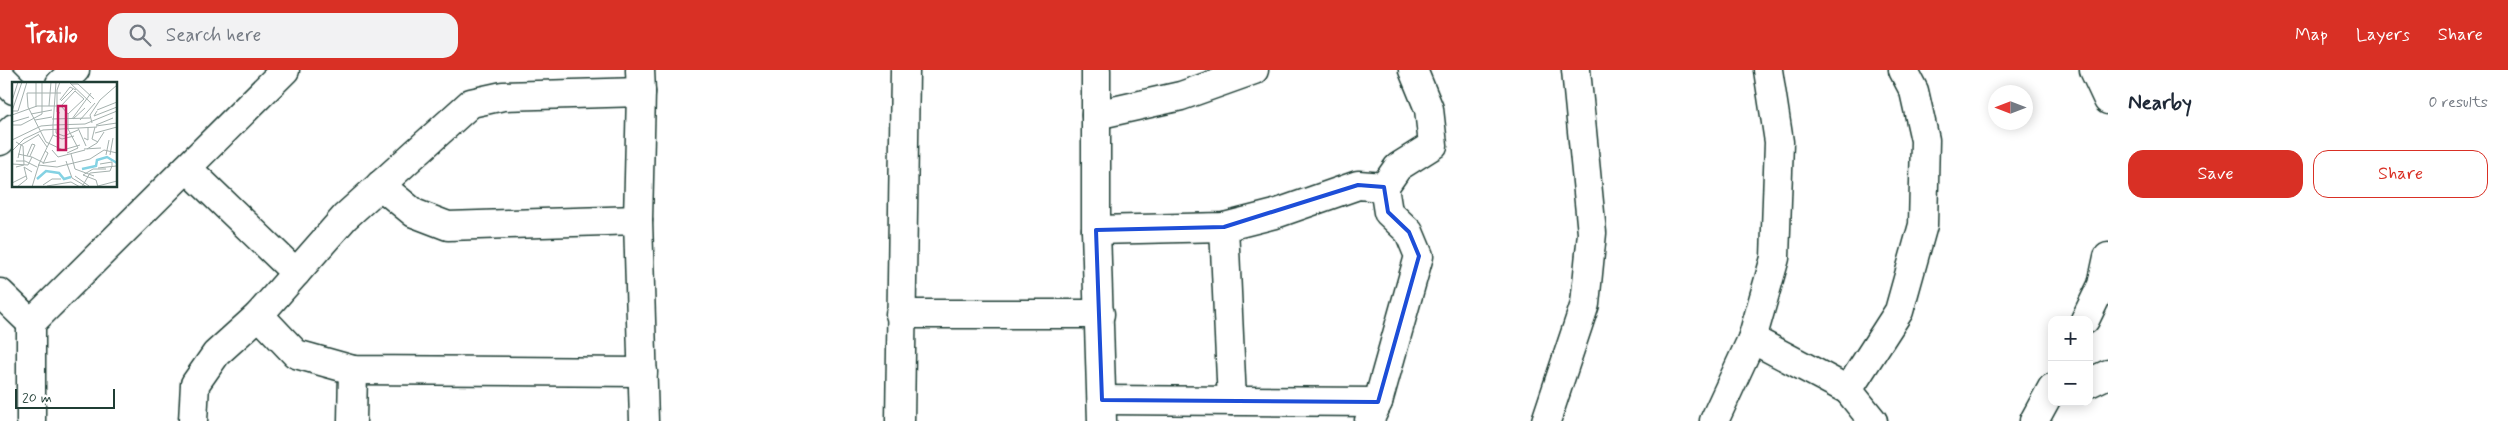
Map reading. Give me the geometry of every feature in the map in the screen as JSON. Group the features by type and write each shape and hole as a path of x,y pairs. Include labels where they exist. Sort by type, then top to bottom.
{"street":[{"path":"62,82 75,70"},
{"path":"31,421 31,323 285,70"},
{"path":"900,421 900,314 905,70"},
{"path":"1096,70 1096,230 1102,410 1232,401 1374,412 1419,256 1409,232 1388,212 1384,187 1398,167 1433,145 1429,109 1413,70"},
{"path":"1096,115 1181,96 1254,70"},
{"path":"1546,421 1585,304 1591,242 1576,70"},
{"path":"1848,390 1898,312 1923,225 1925,140 1914,91 1903,70"},
{"path":"2094,70 2108,100"},
{"path":"1714,421 1752,339 1775,258 1779,142 1769,71"},
{"path":"0,76 12,88"},
{"path":"193,421 195,384 216,354 259,315 345,218 471,103 503,96 640,81 638,220 644,421"},
{"path":"0,141 12,130"},
{"path":"187,168 296,273"},
{"path":"380,185 414,213 448,226 638,220"},
{"path":"1096,230 1224,227 1275,214 1358,185 1384,187"},
{"path":"1224,227 1232,401"},
{"path":"2087,316 2102,285 2108,257"},
{"path":"0,293 31,323"},
{"path":"900,314 1100,314"},
{"path":"259,315 296,354 353,370 643,372"},
{"path":"1752,339 1848,390 1868,419"},
{"path":"352,421 353,370"},
{"path":"2093,381 2108,374"}],"highlighted area":[{"path":"1358,185 1384,187 1388,212 1409,232 1419,256 1378,402 1102,400 1096,230 1224,227"}]}
